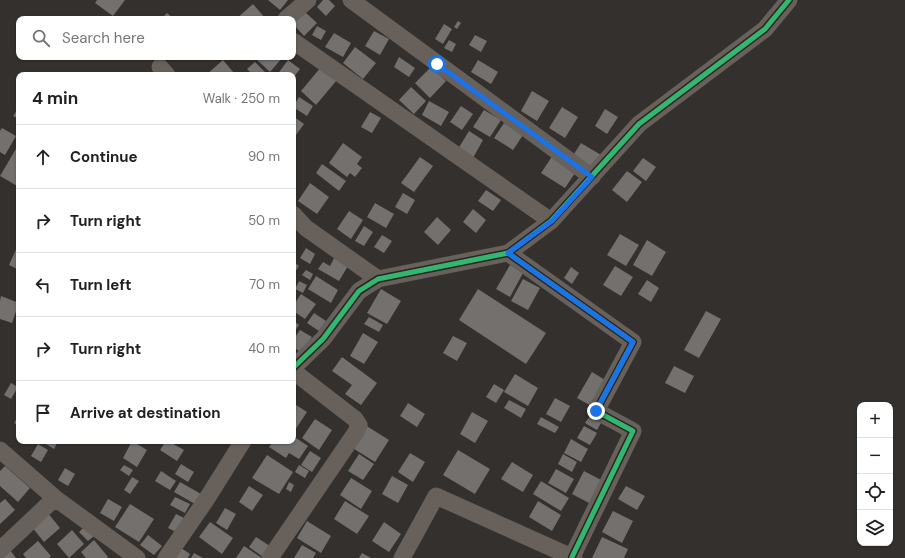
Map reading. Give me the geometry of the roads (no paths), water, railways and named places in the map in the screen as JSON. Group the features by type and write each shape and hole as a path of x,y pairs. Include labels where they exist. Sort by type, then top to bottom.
{"street":[{"path":"289,16 308,0"},
{"path":"351,0 592,177"},
{"path":"296,367 323,339 358,291 378,279 508,253 552,221 639,124 765,30 789,0"},
{"path":"296,43 552,221"},
{"path":"296,217 306,228 378,279"},
{"path":"402,558 436,496 573,558 633,431 596,411 633,342 508,253"},
{"path":"270,558 356,432 358,425 355,419 296,372"},
{"path":"166,558 206,500 241,444"},
{"path":"0,450 55,498 130,556"},
{"path":"0,550 55,498"}]}
